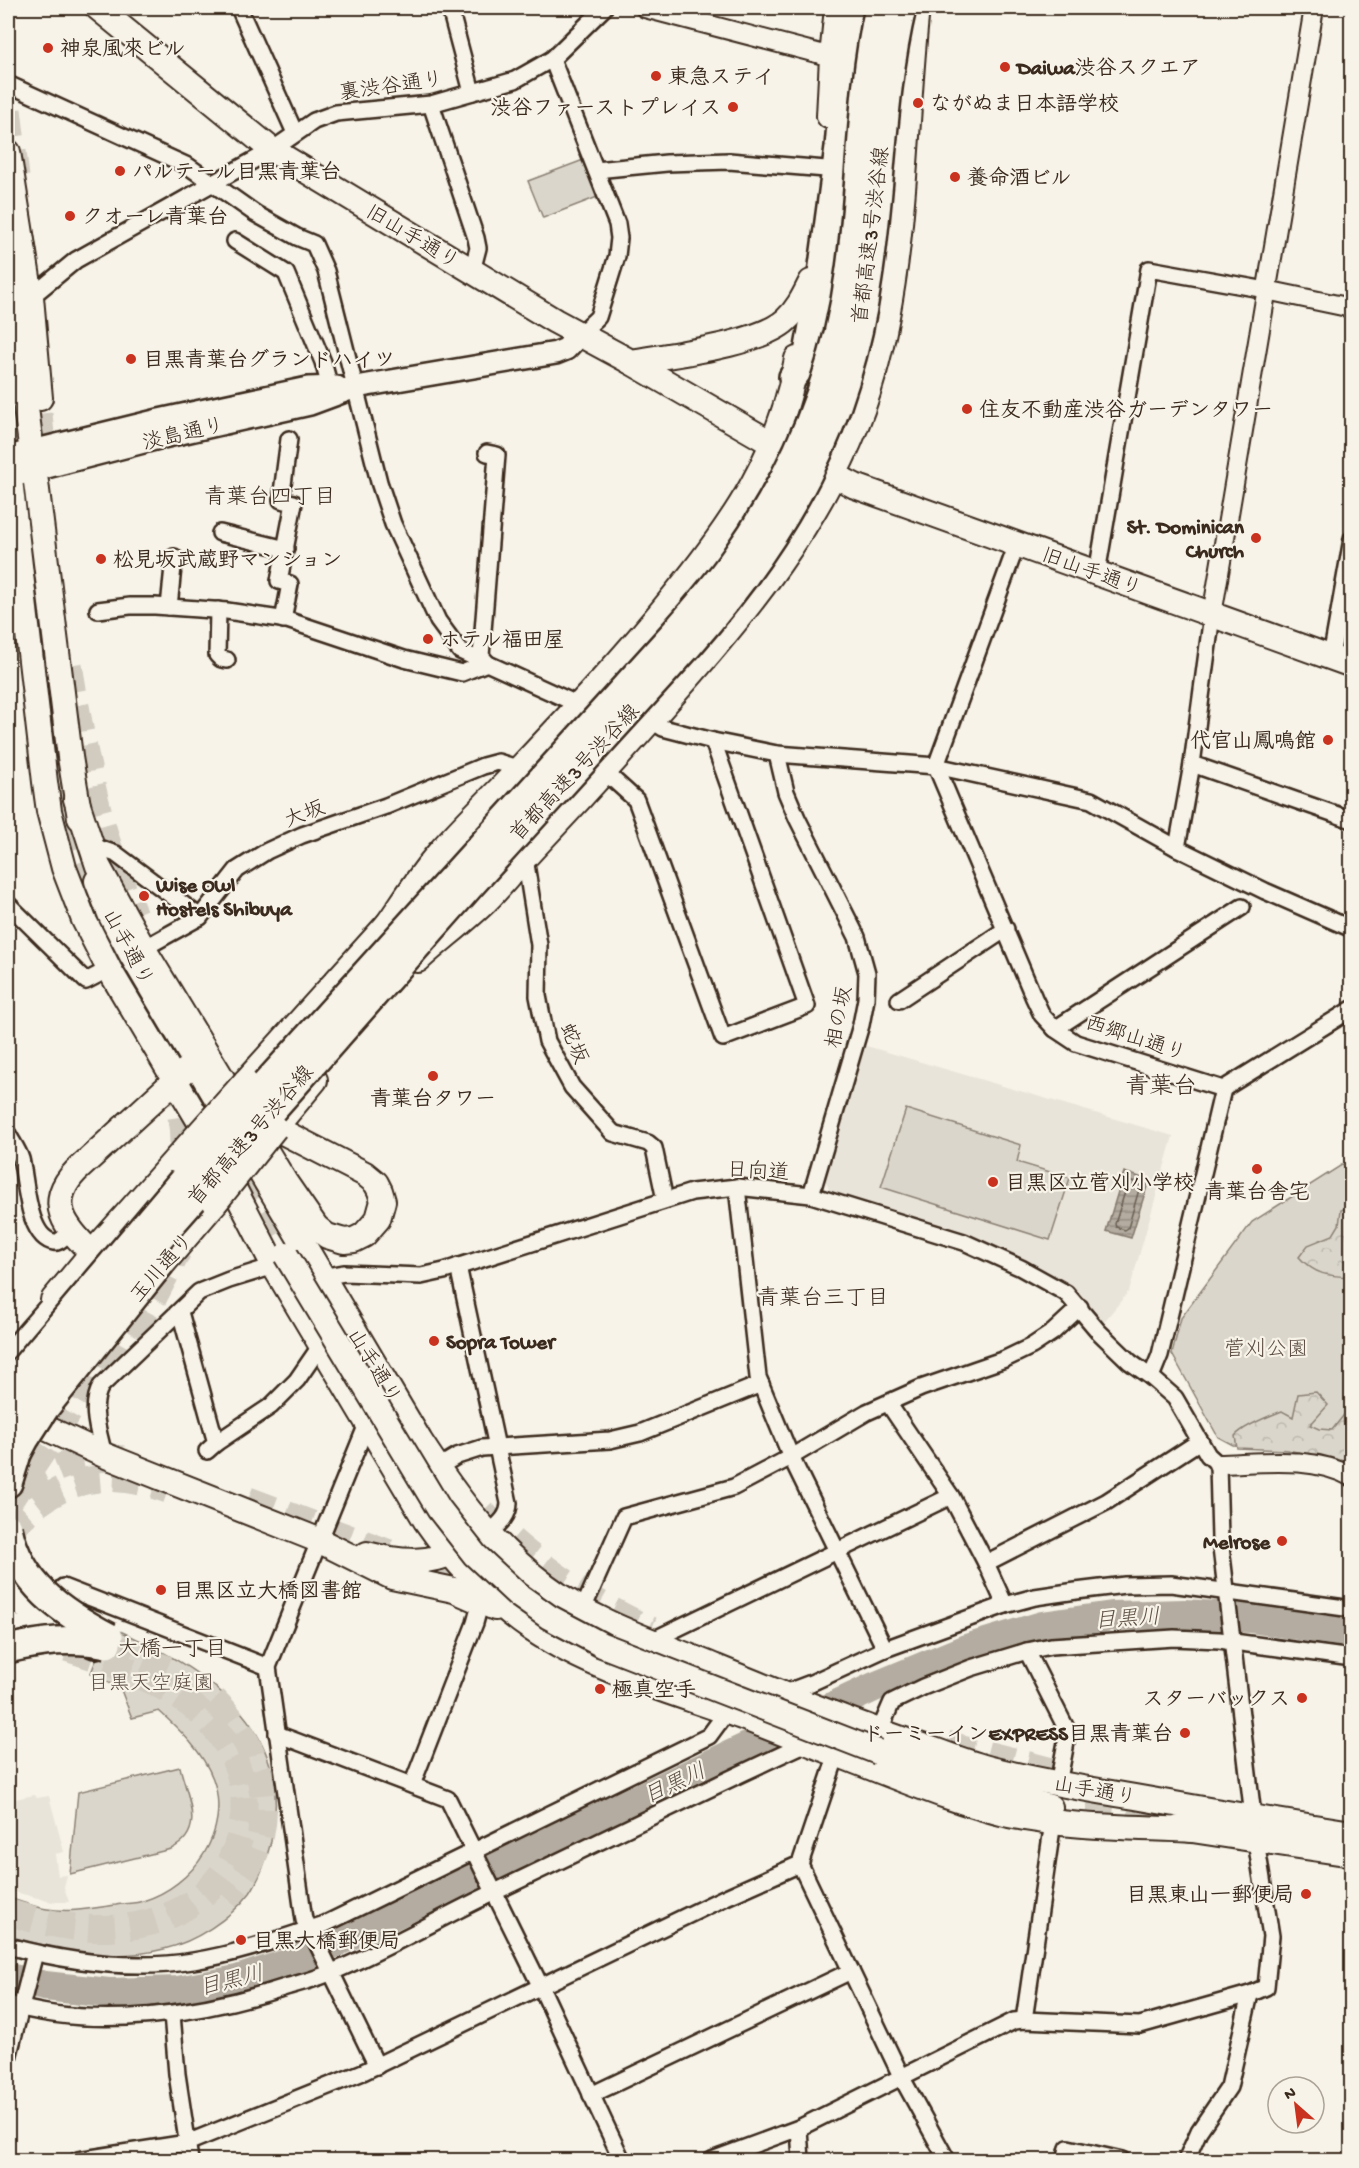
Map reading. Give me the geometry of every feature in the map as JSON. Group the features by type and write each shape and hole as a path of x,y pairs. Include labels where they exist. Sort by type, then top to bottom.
{"highway":[{"path":"794,377 807,359 816,281 838,147 851,8"},
{"name":"首都高速3号渋谷線","path":"8,1388 243,1109 675,632 734,560 778,490 809,425 839,332 850,269 866,103 879,8"},
{"name":"首都高速3号渋谷線","path":"19,1418 151,1247 469,886 613,730 723,606 774,536 813,465 839,402 864,307 886,102 902,8"},
{"path":"8,1360 151,1197 283,1052 377,960"},
{"path":"8,1483 25,1438 45,1408 248,1153 284,1096"},
{"path":"8,1528 18,1558 40,1591 110,1645"},
{"path":"8,1595 110,1645"},
{"path":"8,1628 110,1645"},
{"path":"8,1649 28,1644 67,1640 110,1645"}],"main road":[{"path":"631,362 720,346 760,335 786,320 800,305 816,281 837,8"},
{"path":"418,960 487,900 605,772 736,624 791,548 834,475 859,418 873,376 887,318 897,248 917,8"},
{"name":"旧山手通り","path":"99,9 272,150 472,271 773,444 862,488 1342,661"},
{"path":"8,152 31,297 41,410 33,460"},
{"name":"山手通り","path":"8,274 76,799 97,880 111,916 137,951 195,1062 437,1468 464,1507 510,1557 535,1578 583,1609 845,1719 878,1742 933,1772 1019,1799 1054,1815 1194,1830 1352,1833"},
{"name":"淡島通り","path":"8,468 171,417 308,388 356,387 556,353 566,349 580,334"},
{"path":"385,928 437,855 579,705 646,630 712,550 750,492 773,444 794,377"},
{"name":"淡島通り","path":"33,460 163,437 310,404 356,387"},
{"name":"山手通り","path":"8,468 16,609 56,839 73,894 109,969 280,1261"},
{"path":"76,799 90,845 137,951 316,1227 327,1236 344,1241 354,1240 372,1228 378,1219 383,1201 376,1184 366,1174 275,1128"},
{"path":"8,1355 84,1245 175,1160 444,861"},
{"name":"玉川通り","path":"8,1446 19,1418 215,1203 275,1128 418,960 477,896"},
{"path":"84,1245 66,1222 60,1206 63,1187 76,1170 195,1062"},
{"path":"280,1261 321,1345 416,1505 451,1555 467,1573 533,1630"},
{"path":"280,1261 439,1509 476,1555 518,1595 549,1617 593,1641 878,1742"},
{"path":"8,1400 19,1418 104,1455 318,1540 392,1577 454,1590 481,1601 584,1658 915,1785 987,1809 1054,1815"},
{"path":"318,1540 393,1561 421,1561 451,1555 488,1534"},
{"path":"435,1586 458,1580 467,1573 480,1554 488,1534"},
{"name":"山手通り","path":"878,1742 1352,1854"}],"street":[{"path":"239,8 295,133"},
{"name":"裏渋谷通り","path":"31,297 76,260 272,150 321,118 336,113 431,104 515,80 552,59 604,8"},
{"path":"645,8 832,57"},
{"path":"1177,848 1192,764 1212,615 1314,8"},
{"path":"450,9 472,92"},
{"path":"552,59 617,224 619,238 617,256 598,317 580,334"},
{"path":"8,84 188,166 256,214 314,244 326,271 379,482 393,524 438,621 460,651 579,705"},
{"path":"431,104 476,238 478,248 472,271"},
{"path":"596,170 668,163 729,161 826,169"},
{"path":"235,241 286,273 323,362 330,387"},
{"path":"1097,573 1149,269 1352,308"},
{"path":"283,620 290,584 279,581 294,503 281,500 289,439"},
{"path":"487,453 497,455 481,656 487,663"},
{"path":"220,533 286,549"},
{"path":"1342,661 1352,539"},
{"path":"936,766 1017,544"},
{"path":"169,607 174,557"},
{"path":"98,610 130,606 219,610 283,620 404,659 462,674 487,663"},
{"path":"219,610 217,655 227,660"},
{"path":"651,720 663,728 777,754 936,766 1091,800 1177,848 1265,891 1352,929"},
{"path":"605,772 636,801 723,1038 807,1006 713,741"},
{"name":"相の坂","path":"777,754 786,792 857,937 867,974 866,999 861,1025 811,1195"},
{"name":"大坂","path":"137,951 200,917 237,870 267,851 302,835 387,806 483,766 498,762 520,768"},
{"path":"1192,764 1352,820"},
{"name":"西郷山通り","path":"936,766 1038,1006 1055,1029 1084,1046 1223,1089"},
{"path":"90,845 116,854 200,917"},
{"name":"蛇坂","path":"525,858 539,945 538,996 547,1041 572,1087 613,1133 648,1143 654,1148 665,1200"},
{"path":"8,904 86,981 109,969"},
{"path":"1055,1029 1242,907"},
{"path":"899,1000 1006,929"},
{"path":"1352,1009 1223,1089 1160,1355 1151,1377 1175,1398 1208,1455 1218,1464 1280,1462 1305,1464 1326,1467 1352,1477"},
{"path":"8,1134 21,1161 27,1202 41,1231 52,1242 58,1242 65,1237 84,1245"},
{"path":"737,1187 760,1384 790,1457 885,1649"},
{"name":"日向道","path":"322,1277 352,1273 421,1276 692,1192 737,1187 811,1195 964,1242 1021,1268 1066,1293 1099,1332 1130,1362 1151,1377"},
{"path":"104,1455 96,1419 95,1396 101,1386 200,1292 280,1261"},
{"path":"458,1266 509,1503 509,1511 488,1534"},
{"path":"583,1609 624,1517 734,1487 867,1412 921,1388 1005,1359 1032,1346 1053,1332 1080,1307"},
{"path":"180,1312 211,1447 271,1406 297,1380 321,1345"},
{"path":"437,1468 457,1456 482,1448 610,1440 640,1432 760,1384"},
{"path":"888,1403 951,1496 1005,1605"},
{"path":"367,1424 267,1667 304,1920 377,2066"},
{"path":"986,1563 1106,1502 1200,1441"},
{"path":"712,2160 800,2128 1014,2021 1140,2025 1250,1994 1266,1987 1271,1936 1254,1830 1220,1539 1218,1464"},
{"path":"653,1640 951,1496"},
{"path":"788,1697 811,1683 885,1649 1005,1605 1055,1594 1125,1585 1171,1584 1228,1594 1352,1609"},
{"path":"63,1587 267,1667"},
{"path":"412,1785 475,1623 481,1601"},
{"path":"878,1742 892,1702 971,1668 1028,1651 1071,1645 1164,1639 1233,1639 1352,1658"},
{"path":"1028,1651 1068,1732 1058,1784"},
{"path":"8,1946 34,1959 71,1960 113,1965 192,1962 311,1931 709,1736 720,1721 732,1714"},
{"path":"277,1734 448,1799 622,2160"},
{"path":"18,2004 68,2015 121,2017 172,2014 254,1997 330,1971 493,1890 804,1742"},
{"path":"837,1754 800,1864 902,2078 947,2160"},
{"path":"989,1768 1042,1788 1048,1793 1054,1815 1024,2020"},
{"path":"78,2160 187,2143 377,2066 800,1864"},
{"path":"8,2058 18,2004 34,1959"},
{"path":"591,2095 851,1971"},
{"path":"1186,2160 1199,2131 1229,2087 1250,1994"},
{"path":"172,2014 177,2074 190,2160"},
{"path":"800,2128 801,2160"},
{"path":"1065,2160 1068,2148 1122,2160"}],"shaded area":[{"name":"目黒区立菅刈小学校","path":"863,1045 1173,1136 1129,1291 1103,1323 1073,1287 1018,1257 938,1226 851,1200 829,1190 823,1174"},
{"path":"34,1795 37,1798 49,1796 64,1852 55,1854 58,1876 67,1875 64,1887 69,1902 52,1902 8,1890 8,1797 11,1800"}],"green space":[{"path":"586,159 600,196 543,218 528,181"},
{"path":"906,1109 1021,1145 1017,1162 1070,1178 1050,1240 881,1187"},
{"name":"菅刈公園","path":"1351,1159 1351,1460 1271,1447 1233,1445 1218,1437 1172,1354 1181,1318 1252,1222"},
{"path":"1351,1206 1351,1277 1316,1271 1299,1257 1308,1245 1333,1235 1339,1225 1341,1210"},
{"path":"1316,1392 1328,1405 1310,1425 1319,1429 1332,1430 1351,1406 1351,1464 1287,1450 1237,1448 1235,1436 1244,1429 1282,1411 1293,1417 1298,1394"},
{"name":"目黒天空庭園","path":"109,1626 180,1662 212,1685 241,1712 262,1745 274,1781 275,1799 275,1818 267,1856 255,1885 242,1903 211,1928 188,1941 164,1949 124,1955 66,1950 8,1936 8,1898 56,1910 82,1910 140,1902 161,1894 178,1883 204,1854 212,1836 217,1818 217,1799 209,1769 197,1751 159,1711 132,1718 121,1690 91,1673"},
{"path":"180,1767 192,1813 189,1833 182,1842 171,1849 70,1874 78,1792"}],"water":[{"path":"1124,1172 1149,1180 1131,1238 1106,1231"}],"waterway":[{"name":"目黒川","path":"8,1978 45,1986 109,1993 178,1991 237,1980 296,1961 874,1687 966,1649 1042,1626 1112,1616 1184,1614 1251,1618 1352,1633"}],"tunnel":[{"path":"8,110 16,177"},
{"path":"774,467 800,406 821,343"},
{"path":"35,373 43,455"},
{"path":"29,516 50,697 58,740"},
{"path":"69,665 80,729 102,823 134,915"},
{"path":"51,743 67,827 75,854 116,961"},
{"path":"185,1067 303,1273"},
{"path":"171,1077 182,1122 182,1169"},
{"path":"113,1370 178,1251"},
{"path":"8,1503 67,1415 112,1338"},
{"path":"21,1487 56,1468 69,1464 96,1459 123,1459"},
{"path":"8,1532 43,1500 80,1482 121,1479 168,1490"},
{"path":"248,1500 488,1587"},
{"path":"482,1512 520,1547 561,1579 605,1607 651,1630"},
{"path":"8,1912 59,1925 112,1928 147,1923 180,1910 206,1891 226,1867 239,1840 244,1810 241,1779 229,1749 208,1720 193,1706 154,1682 132,1672 45,1642"},
{"path":"107,1644 167,1669"},
{"path":"214,1700 234,1722 248,1746 258,1771 263,1798 263,1824 256,1850 244,1875 226,1898"},
{"path":"947,1744 1052,1771"},
{"path":"1088,1800 1210,1823"}],"place":[{"name":"神泉風來ビル","path":"48,48"},
{"name":"Daiwa渋谷スクエア","path":"1005,67"},
{"name":"東急ステイ","path":"656,76"},
{"name":"ながぬま日本語学校","path":"918,103"},
{"name":"渋谷ファーストプレイス","path":"733,107"},
{"name":"パルテール目黒青葉台","path":"120,171"},
{"name":"養命酒ビル","path":"955,177"},
{"name":"クオーレ青葉台","path":"70,216"},
{"name":"目黒青葉台グランドハイツ","path":"131,359"},
{"name":"住友不動産渋谷ガーデンタワー","path":"967,409"},
{"name":"St. Dominican Church","path":"1256,538"},
{"name":"松見坂武蔵野マンション","path":"101,559"},
{"name":"ホテル福田屋","path":"428,639"},
{"name":"代官山鳳鳴館","path":"1328,740"},
{"name":"Wise Owl Hostels Shibuya","path":"144,896"},
{"name":"青葉台タワー","path":"433,1076"},
{"name":"青葉台舎宅","path":"1257,1169"},
{"name":"目黒区立菅刈小学校","path":"993,1182"},
{"name":"Sopra Tower","path":"434,1341"},
{"name":"Melrose","path":"1282,1541"},
{"name":"目黒区立大橋図書館","path":"161,1590"},
{"name":"極真空手","path":"600,1689"},
{"name":"スターバックス","path":"1302,1698"},
{"name":"ドーミーインEXPRESS目黒青葉台","path":"1185,1733"},
{"name":"目黒東山一郵便局","path":"1306,1894"},
{"name":"目黒大橋郵便局","path":"241,1940"}],"district":[{"name":"青葉台四丁目","path":"270,495"},
{"name":"青葉台","path":"1161,1085"},
{"name":"青葉台三丁目","path":"823,1296"},
{"name":"大橋一丁目","path":"172,1647"}]}
